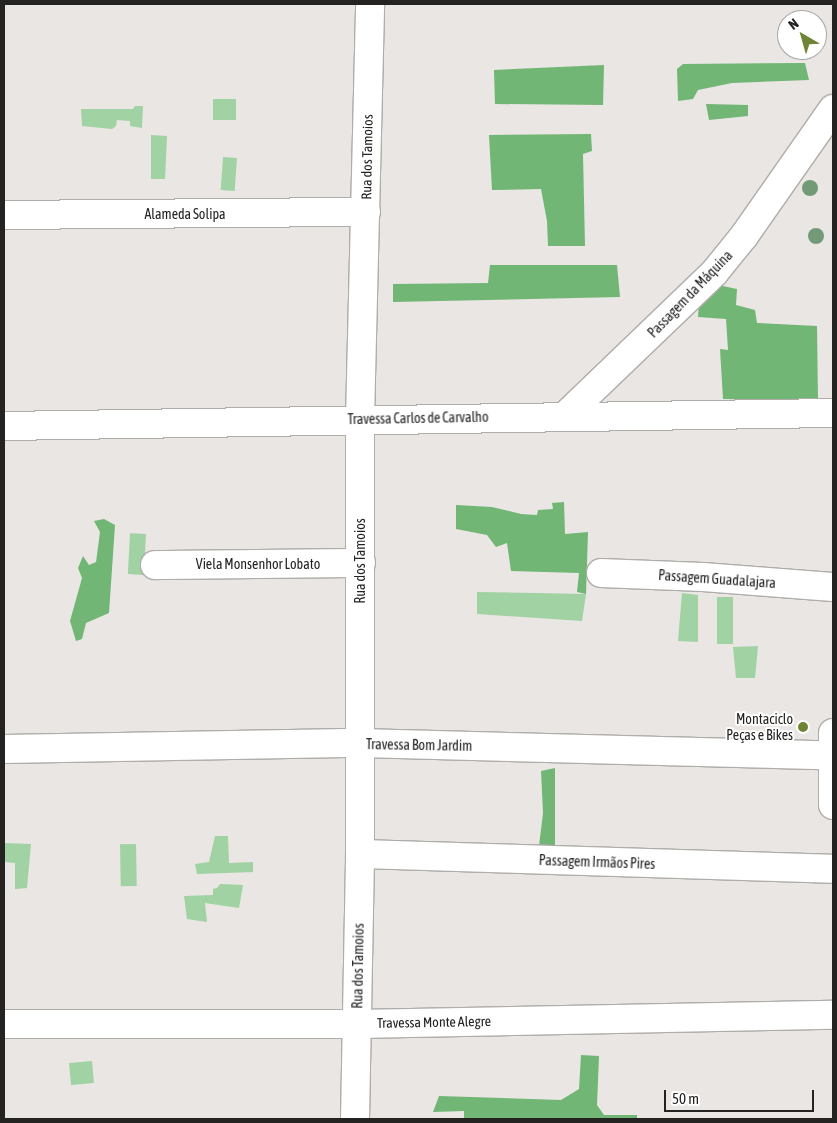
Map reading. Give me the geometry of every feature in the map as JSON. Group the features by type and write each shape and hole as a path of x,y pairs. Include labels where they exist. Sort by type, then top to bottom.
{"street":[{"name":"Rua dos Tamoios","path":"356,1119 360,854 360,419 370,4"},
{"name":"Passagem da Máquina","path":"565,416 714,273 744,236 833,109"},
{"name":"Alameda Solipa","path":"4,215 366,212"},
{"name":"Travessa Carlos de Carvalho","path":"4,426 833,413"},
{"name":"Viela Monsenhor Lobato","path":"155,565 360,564"},
{"name":"Passagem Guadalajara","path":"601,573 702,577 833,588"},
{"name":"Travessa Bom Jardim","path":"4,749 360,743 833,748"},
{"path":"833,748 833,805"},
{"name":"Passagem Irmãos Pires","path":"360,854 833,870"},
{"name":"Travessa Monte Alegre","path":"4,1024 357,1024 833,1015"}],"green space":[{"path":"805,63 809,80 732,83 698,90 693,99 678,101 677,69 683,64"},
{"path":"604,65 603,105 495,104 494,70"},
{"path":"213,99 236,99 236,120 213,120"},
{"path":"706,104 748,105 748,116 709,120"},
{"path":"135,106 143,106 142,128 130,126 130,121 117,120 116,126 112,129 82,126 81,109 133,109"},
{"path":"591,134 592,151 583,154 585,246 548,246 547,221 541,189 492,190 489,135"},
{"path":"151,135 167,136 165,179 151,179"},
{"path":"223,157 237,158 235,191 221,190"},
{"path":"490,265 617,265 620,297 393,302 393,284 488,283"},
{"path":"718,285 737,289 736,305 755,310 757,323 817,326 818,400 723,399 720,349 728,350 726,319 698,317 699,302"},
{"path":"564,502 565,534 588,532 586,594 577,592 579,573 511,571 507,543 496,547 487,535 456,529 456,505 492,507 521,514 537,515 538,510 553,509 552,503"},
{"path":"104,519 115,525 109,613 86,623 82,639 76,641 70,621 82,578 78,568 83,556 89,565 96,562 100,532 94,521"},
{"path":"130,533 146,534 144,575 128,574"},
{"path":"477,592 586,594 582,621 477,614"},
{"path":"682,593 698,595 698,642 678,641"},
{"path":"717,597 733,597 733,644 717,644"},
{"path":"758,646 755,678 736,678 733,647"},
{"path":"555,768 555,854 538,854 543,813 541,771"},
{"path":"215,836 228,836 229,863 253,862 253,872 197,874 195,864 209,862"},
{"path":"4,843 31,844 27,888 15,889 15,863 4,862"},
{"path":"120,844 136,844 137,886 121,886"},
{"path":"220,884 243,885 239,908 205,903 207,922 187,919 184,896 213,895 213,889 217,888"},
{"path":"581,1055 599,1056 597,1105 604,1115 637,1115 637,1119 464,1119 464,1111 433,1112 439,1096 561,1100 579,1089"},
{"path":"92,1061 94,1083 71,1085 69,1063"}],"place":[{"name":"Montaciclo Peças e Bikes","path":"803,727"}]}
